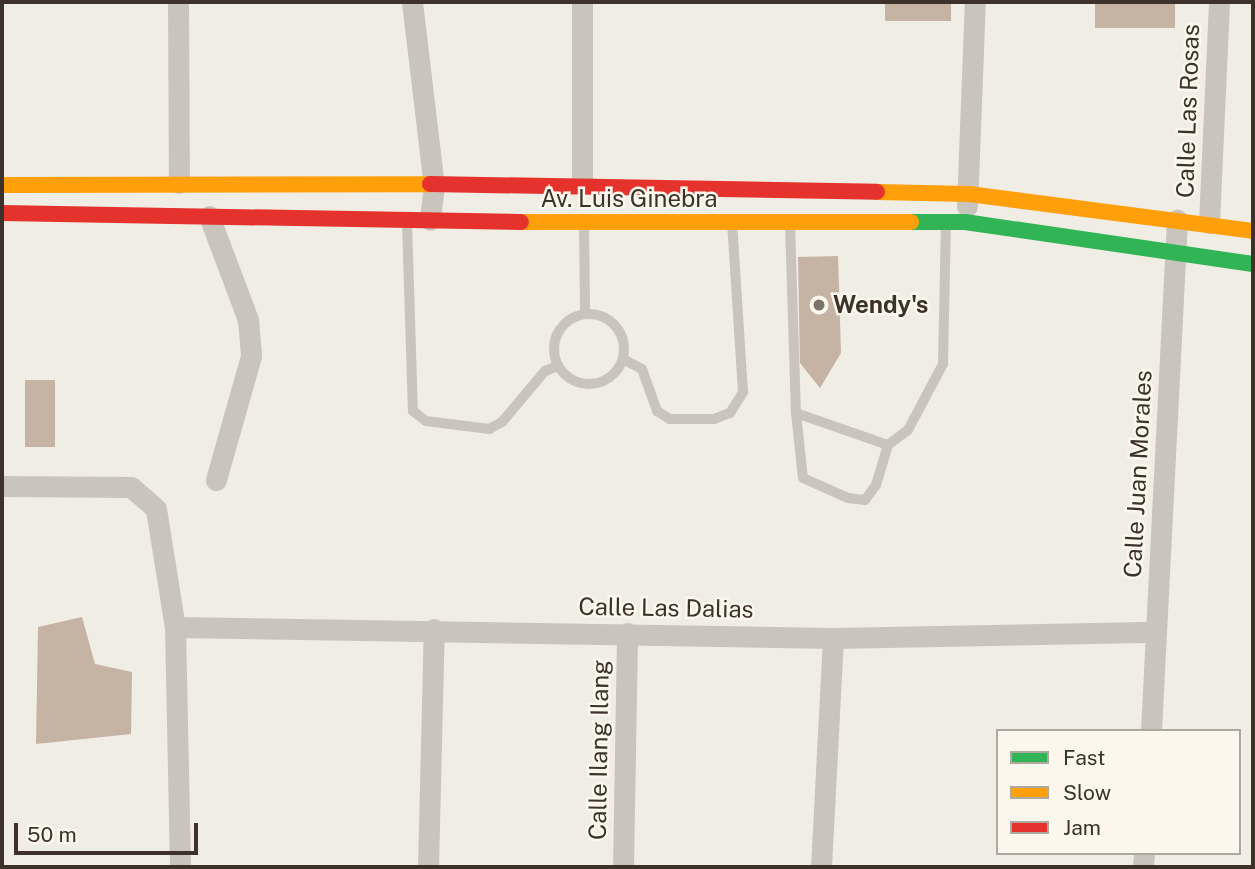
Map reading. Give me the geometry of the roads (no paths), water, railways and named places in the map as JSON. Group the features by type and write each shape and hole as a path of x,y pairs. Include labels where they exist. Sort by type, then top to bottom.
{"street":[{"path":"178,2 179,183"},
{"path":"412,2 433,186 430,220"},
{"path":"582,2 582,184"},
{"path":"956,222 968,194 975,2"},
{"name":"Calle Las Rosas","path":"1209,223 1219,2"},
{"name":"Av. Luis Ginebra","path":"2,185 582,184 968,194 1253,230"},
{"name":"Av. Luis Ginebra","path":"2,213 583,223 956,222 1253,264"},
{"path":"209,216 248,320 251,356 216,480"},
{"name":"Calle Juan Morales","path":"1151,729 1177,220"},
{"path":"2,486 117,485 145,496 160,525 174,627 180,867"},
{"name":"Calle Las Dalias","path":"174,627 434,629 833,638 1156,632"},
{"path":"428,867 434,629"},
{"name":"Calle Ilang Ilang","path":"623,867 628,633"},
{"path":"821,867 833,638"}],"lane":[{"path":"407,220 413,411 426,421 489,429 502,422 545,372 558,366"},
{"path":"623,359 642,369 657,411 670,419 715,419 730,413 743,392 732,221"},
{"path":"790,222 796,413 803,478 848,498 865,500 876,485 888,445 908,430 943,364 956,222"},
{"path":"583,223 585,314"},
{"path":"585,314 612,321 625,345 623,359 606,381 593,385 572,380 558,366 555,339 572,318 585,314"},
{"path":"796,413 888,445"}],"place":[{"name":"Wendy's","path":"819,305"}]}
